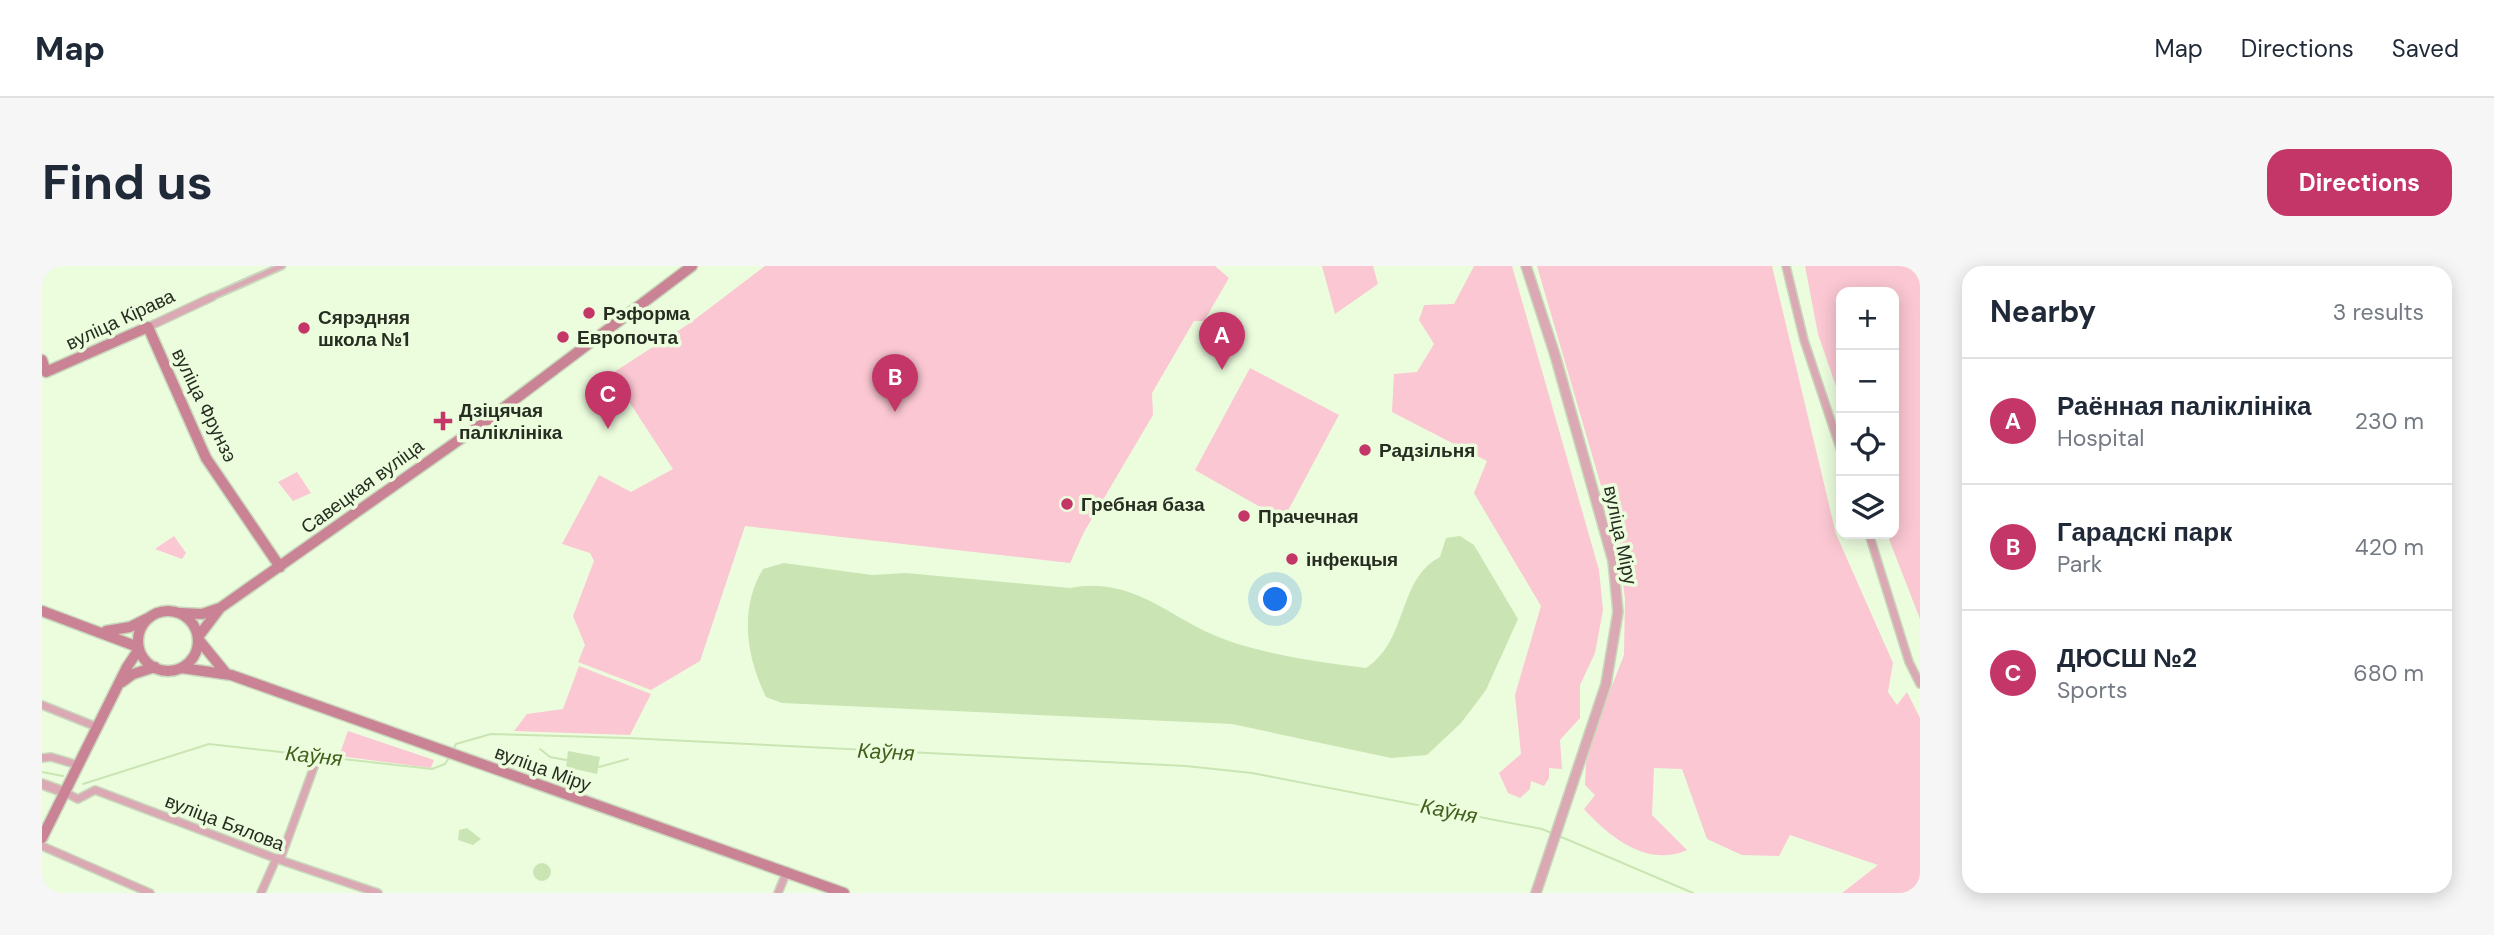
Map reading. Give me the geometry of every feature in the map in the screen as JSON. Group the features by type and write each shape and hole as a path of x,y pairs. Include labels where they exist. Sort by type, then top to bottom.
{"main road":[{"name":"Савецкая вуліца","path":"177,613 202,614 220,608 486,421 692,266"},
{"name":"вуліца Фрунзэ","path":"149,327 206,458 280,567"},
{"name":"вуліца Кірава","path":"44,373 149,327"},
{"path":"42,360 44,373"},
{"name":"Савецкая вуліца","path":"198,638 220,608"},
{"path":"42,611 118,637 139,648 155,667 166,671 182,668 194,655 198,638 189,620 177,613 163,612 130,627 102,631"},
{"path":"42,838 139,648 141,628 150,617"},
{"path":"118,637 127,651 127,667"},
{"name":"вуліца Міру","path":"198,638 214,663 231,675"},
{"path":"119,685 132,674 155,667"},
{"name":"вуліца Міру","path":"182,668 231,675 844,893"}],"street":[{"path":"212,297 282,266"},
{"name":"вуліца Міру","path":"1525,266 1555,355 1616,577 1618,612 1606,684 1536,893"},
{"path":"1786,266 1804,340 1836,436"},
{"name":"вуліца Кірава","path":"149,327 212,297"},
{"path":"1871,539 1909,662 1920,684"},
{"path":"42,705 97,727"},
{"path":"42,758 76,768"},
{"path":"261,893 278,859 314,766"},
{"path":"42,784 66,790"},
{"name":"вуліца Бялова","path":"66,790 78,799 95,790 278,859 378,893"},
{"path":"42,846 150,893"},
{"path":"778,893 787,871"}],"shaded area":[{"path":"765,266 1215,266 1229,278 1204,321 1194,321 1152,393 1153,415 1084,532 1070,563 745,526 700,661 651,690 578,662 585,645 573,616 594,561 590,553 562,544 599,475 631,492 673,469 611,374 690,323"},
{"path":"1322,266 1373,266 1378,284 1335,314"},
{"path":"1474,266 1512,266 1599,570 1603,610 1595,653 1580,685 1580,718 1560,740 1562,769 1549,768 1549,778 1544,786 1531,781 1530,789 1520,798 1508,793 1499,773 1521,754 1515,695 1541,606 1474,493 1487,461 1392,412 1394,374 1417,372 1434,344 1419,320 1424,305 1454,304"},
{"path":"1537,266 1772,266 1836,539 1893,663 1888,692 1897,705 1907,692 1920,718 1920,893 1842,893 1878,865 1790,835 1779,856 1742,855 1707,839 1682,769 1654,768 1652,815 1687,850 1672,855 1658,855 1630,847 1605,830 1584,809 1595,795 1585,785 1586,763 1598,722 1624,655 1625,599 1618,544"},
{"path":"1805,266 1920,266 1920,619 1889,539 1899,539 1899,287 1836,287 1836,386 1818,334"},
{"path":"1250,368 1339,415 1283,520 1195,470"},
{"path":"297,472 311,493 293,501 278,482"},
{"path":"174,536 186,553 182,559 155,549"},
{"path":"1460,536 1474,545 1518,619 1486,690 1461,723 1427,755 1391,758 1232,724 782,703 766,697 750,649 748,616 755,584 763,569 784,563 872,575 906,573 1070,588 1115,588 1153,602 1229,641 1280,655 1366,668 1380,656 1390,642 1416,580 1426,567 1440,557 1446,538"},
{"path":"579,666 651,694 630,735 514,731 527,714 563,709"},
{"path":"348,731 434,760 431,768 339,756"},
{"path":"568,751 600,757 597,774 566,767"},
{"path":"467,828 481,839 473,845 458,840 459,830"},
{"path":"542,863 548,866 551,872 548,878 542,881 536,878 533,872 536,866"}],"waterway":[{"name":"Каўня","path":"452,751 456,744 491,734 627,738 1186,766 1252,773 1542,829 1554,834"},
{"name":"Каўня","path":"83,784 209,744 432,769 445,764 450,756"},
{"path":"540,749 550,757 566,760"},
{"path":"599,767 628,759"},
{"name":"Каўня","path":"42,772 63,776"},
{"name":"Каўня","path":"1559,836 1693,893"}],"place":[{"name":"Рэформа","path":"589,313"},
{"name":"Сярэдняя школа №1","path":"304,328"},
{"name":"Европочта","path":"563,337"},
{"name":"Раённая паліклініка","path":"1222,370"},
{"name":"Гарадскі парк","path":"895,412"},
{"name":"Дзіцячая паліклініка","path":"443,421"},
{"name":"ДЮСШ №2","path":"608,429"},
{"name":"Радзільня","path":"1365,450"},
{"name":"Гребная база","path":"1067,504"},
{"name":"Прачечная","path":"1244,516"},
{"name":"інфекцыя","path":"1292,559"}]}
